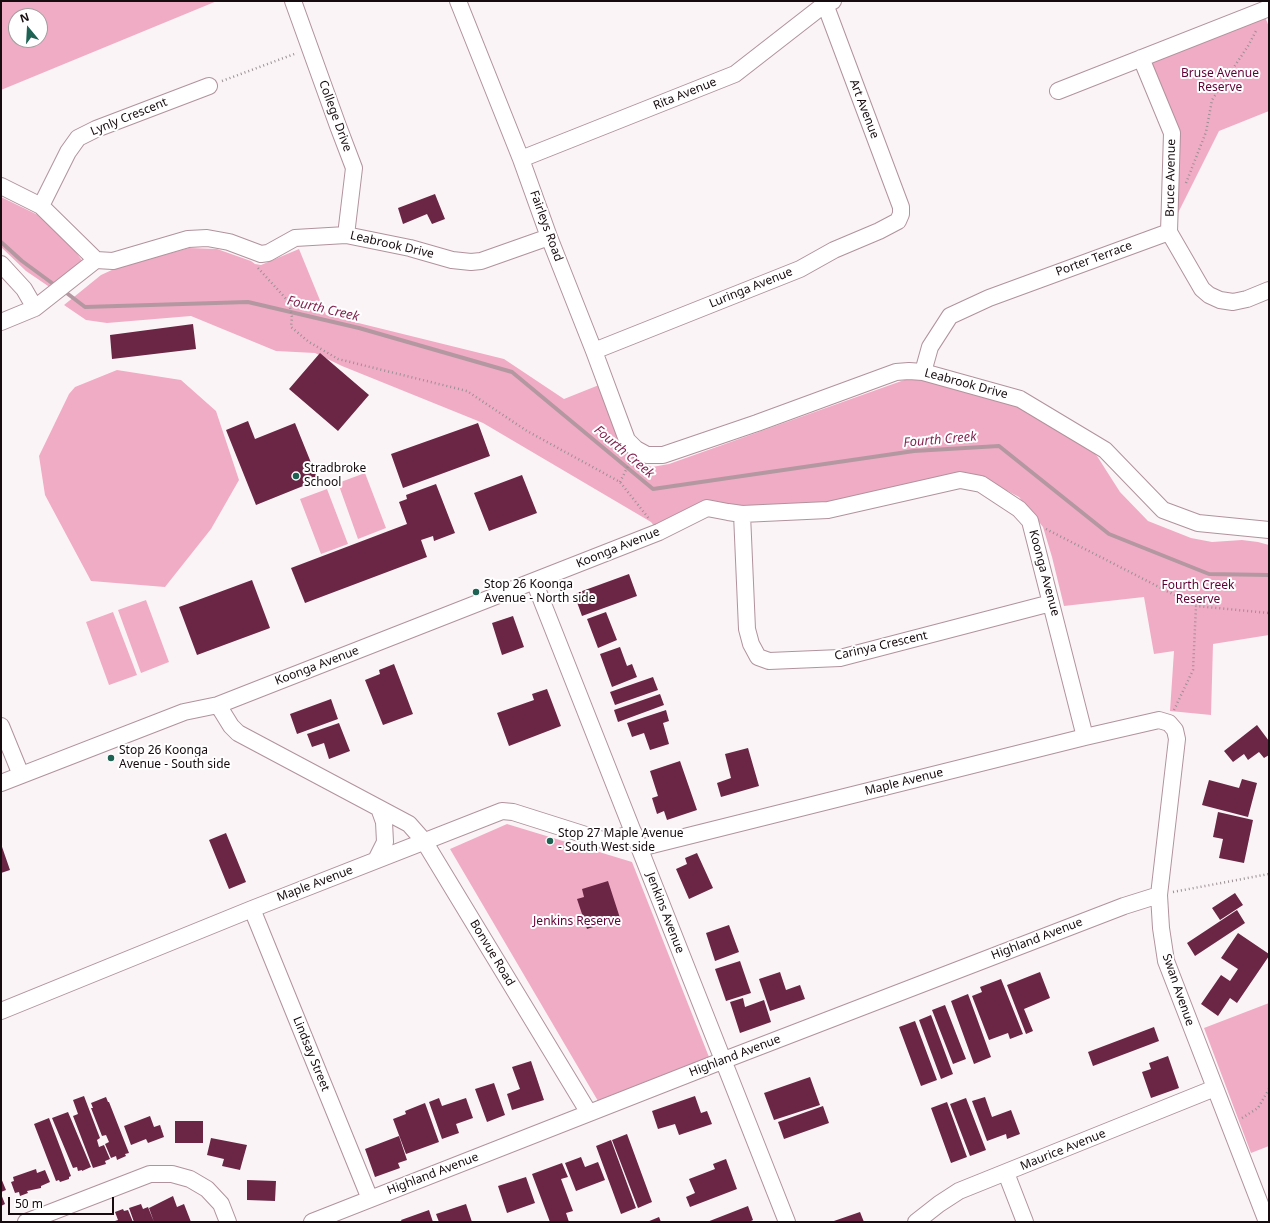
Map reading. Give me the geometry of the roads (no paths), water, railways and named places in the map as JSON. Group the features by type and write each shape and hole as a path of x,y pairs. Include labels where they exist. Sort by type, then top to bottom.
{"street":[{"name":"College Drive","path":"293,1 354,168 346,235"},
{"name":"Fairleys Road","path":"458,1 521,159 549,237 627,440 636,449"},
{"name":"Rita Avenue","path":"521,159 735,74 829,3"},
{"name":"Art Avenue","path":"829,3 901,207 901,214"},
{"path":"1058,91 1268,10"},
{"name":"Bruce Avenue","path":"1141,58 1172,133 1169,232"},
{"name":"Lynly Crescent","path":"41,206 68,152 78,138 96,129 209,86"},
{"path":"1,186 41,206 96,260 35,308 1,322"},
{"name":"Luringa Avenue","path":"594,351 800,269 834,250 879,231 898,221 901,214"},
{"path":"1169,232 1202,288 1209,295 1220,300 1233,302 1247,299 1269,290"},
{"name":"Porter Terrace","path":"923,372 930,347 950,316 989,298 1169,232"},
{"name":"Leabrook Drive","path":"96,260 113,260 188,239 207,238 229,242 261,254 268,253 296,238 346,235 410,248 452,260 470,262 481,261 549,237"},
{"path":"1,264 24,289 35,308"},
{"name":"Leabrook Drive","path":"636,449 647,455 663,455 757,423 896,372 923,372 1020,399 1106,450 1163,510 1198,523 1269,530"},
{"name":"Koonga Avenue","path":"1,783 184,712 218,705 659,532 707,508 742,514 828,510 960,480 981,484 1019,509 1030,520 1085,737"},
{"name":"Carinya Crescent","path":"742,514 747,629 751,644 758,657 769,660 840,658 1051,603"},
{"name":"Jenkins Avenue","path":"534,581 787,1222"},
{"name":"Bonvue Road","path":"218,705 231,726 238,733 409,824 424,841 589,1113"},
{"name":"Maple Avenue","path":"640,848 1085,737 1159,720 1169,723"},
{"name":"Swan Avenue","path":"1169,723 1175,730 1177,739 1159,895 1161,928 1166,961 1224,1115 1267,1222"},
{"path":"1,726 21,775"},
{"path":"376,860 385,842 384,822 379,808"},
{"name":"Maple Avenue","path":"1,1011 252,909 502,811 513,812 607,841 634,833"},
{"name":"Highland Avenue","path":"312,1222 723,1060 1124,906 1159,895"},
{"name":"Lindsay Street","path":"252,909 370,1199"},
{"name":"Maurice Avenue","path":"916,1222 959,1191 1215,1088"},
{"path":"1006,1173 1025,1222"},
{"path":"26,1222 150,1174 172,1174 190,1179 207,1189 221,1204 228,1222"}],"waterway":[{"name":"Fourth Creek","path":"1,242 22,261 56,286"},
{"name":"Fourth Creek","path":"64,291 85,307 248,302 359,328 512,372 653,489 914,451 999,446 1109,534 1209,574 1269,575"}],"place":[{"name":"Stradbroke School","path":"296,476"},
{"name":"Stop 26 Koonga Avenue - North side","path":"476,592"},
{"name":"Stop 26 Koonga Avenue - South side","path":"111,758"},
{"name":"Stop 27 Maple Avenue - South West side","path":"550,841"}],"park label":[{"name":"Bruse Avenue Reserve","path":"1220,81"},
{"name":"Fourth Creek Reserve","path":"1198,593"},
{"name":"Jenkins Reserve","path":"577,922"}]}
